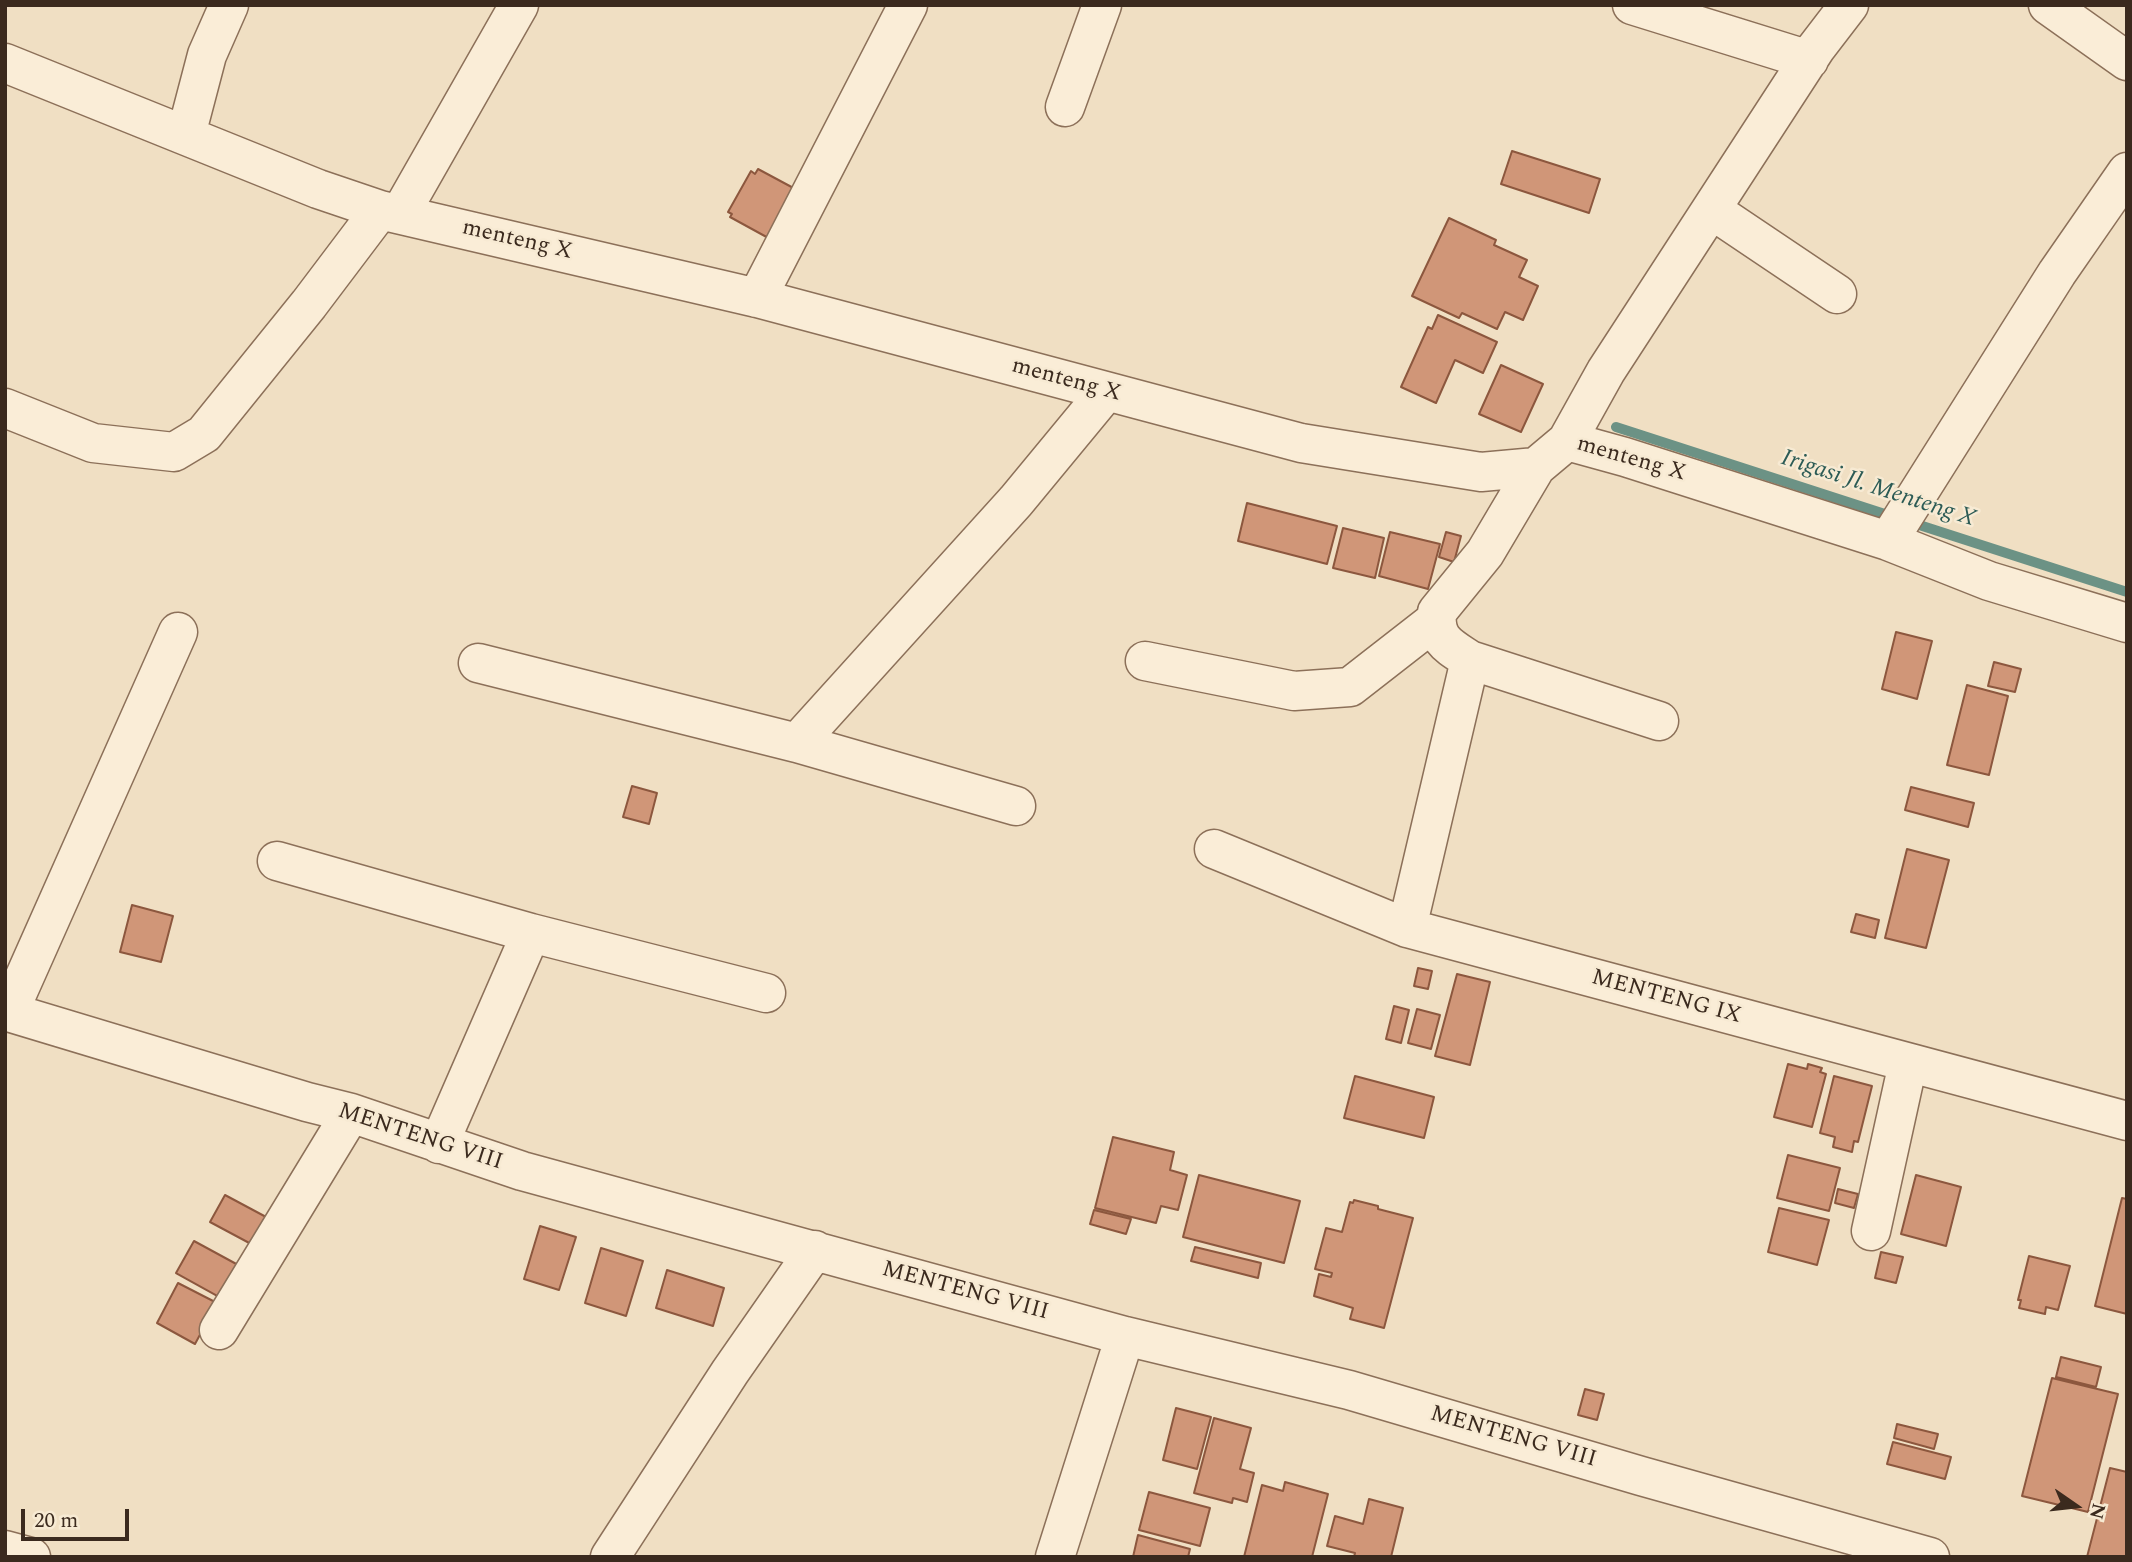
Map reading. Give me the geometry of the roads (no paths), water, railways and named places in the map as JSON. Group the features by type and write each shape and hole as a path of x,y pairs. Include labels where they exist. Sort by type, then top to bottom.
{"street":[{"path":"186,135 207,55 229,5"},
{"path":"5,408 93,443 174,452 204,434 309,304 390,212 519,5"},
{"path":"757,298 908,5"},
{"path":"1065,107 1102,5"},
{"path":"1632,5 1808,60"},
{"path":"1567,441 1606,371 1808,60 1849,5"},
{"path":"2048,5 2127,61"},
{"name":"menteng X","path":"5,63 318,189 390,212 757,298 1301,443 1481,472 1536,467 1567,441 1888,541 1989,581 2127,624"},
{"path":"1888,541 2057,273 2127,172"},
{"path":"1712,210 1837,294"},
{"path":"797,743 1016,501 1106,392"},
{"path":"1536,467 1485,554 1437,612 1438,635 1447,645 1470,660 1659,721"},
{"path":"1145,661 1294,691 1350,687 1436,620"},
{"path":"7,1012 178,632"},
{"path":"1407,928 1470,660"},
{"path":"478,663 797,743 1016,806"},
{"name":"MENTENG IX","path":"1214,849 1407,928 2127,1121"},
{"path":"277,861 531,933 766,993"},
{"path":"439,1144 531,933"},
{"name":"MENTENG VIII","path":"7,1012 351,1113 522,1171 1125,1336 1349,1390 1930,1557"},
{"path":"1871,1231 1908,1063"},
{"path":"219,1331 351,1113"},
{"path":"610,1557 730,1372 815,1250"},
{"path":"1055,1557 1125,1336"},
{"path":"5,1550 31,1557"}],"waterway":[{"name":"Irigasi Jl. Menteng X","path":"1616,427 1894,517"},
{"name":"Irigasi Jl. Menteng X","path":"1910,522 2127,592"}]}
